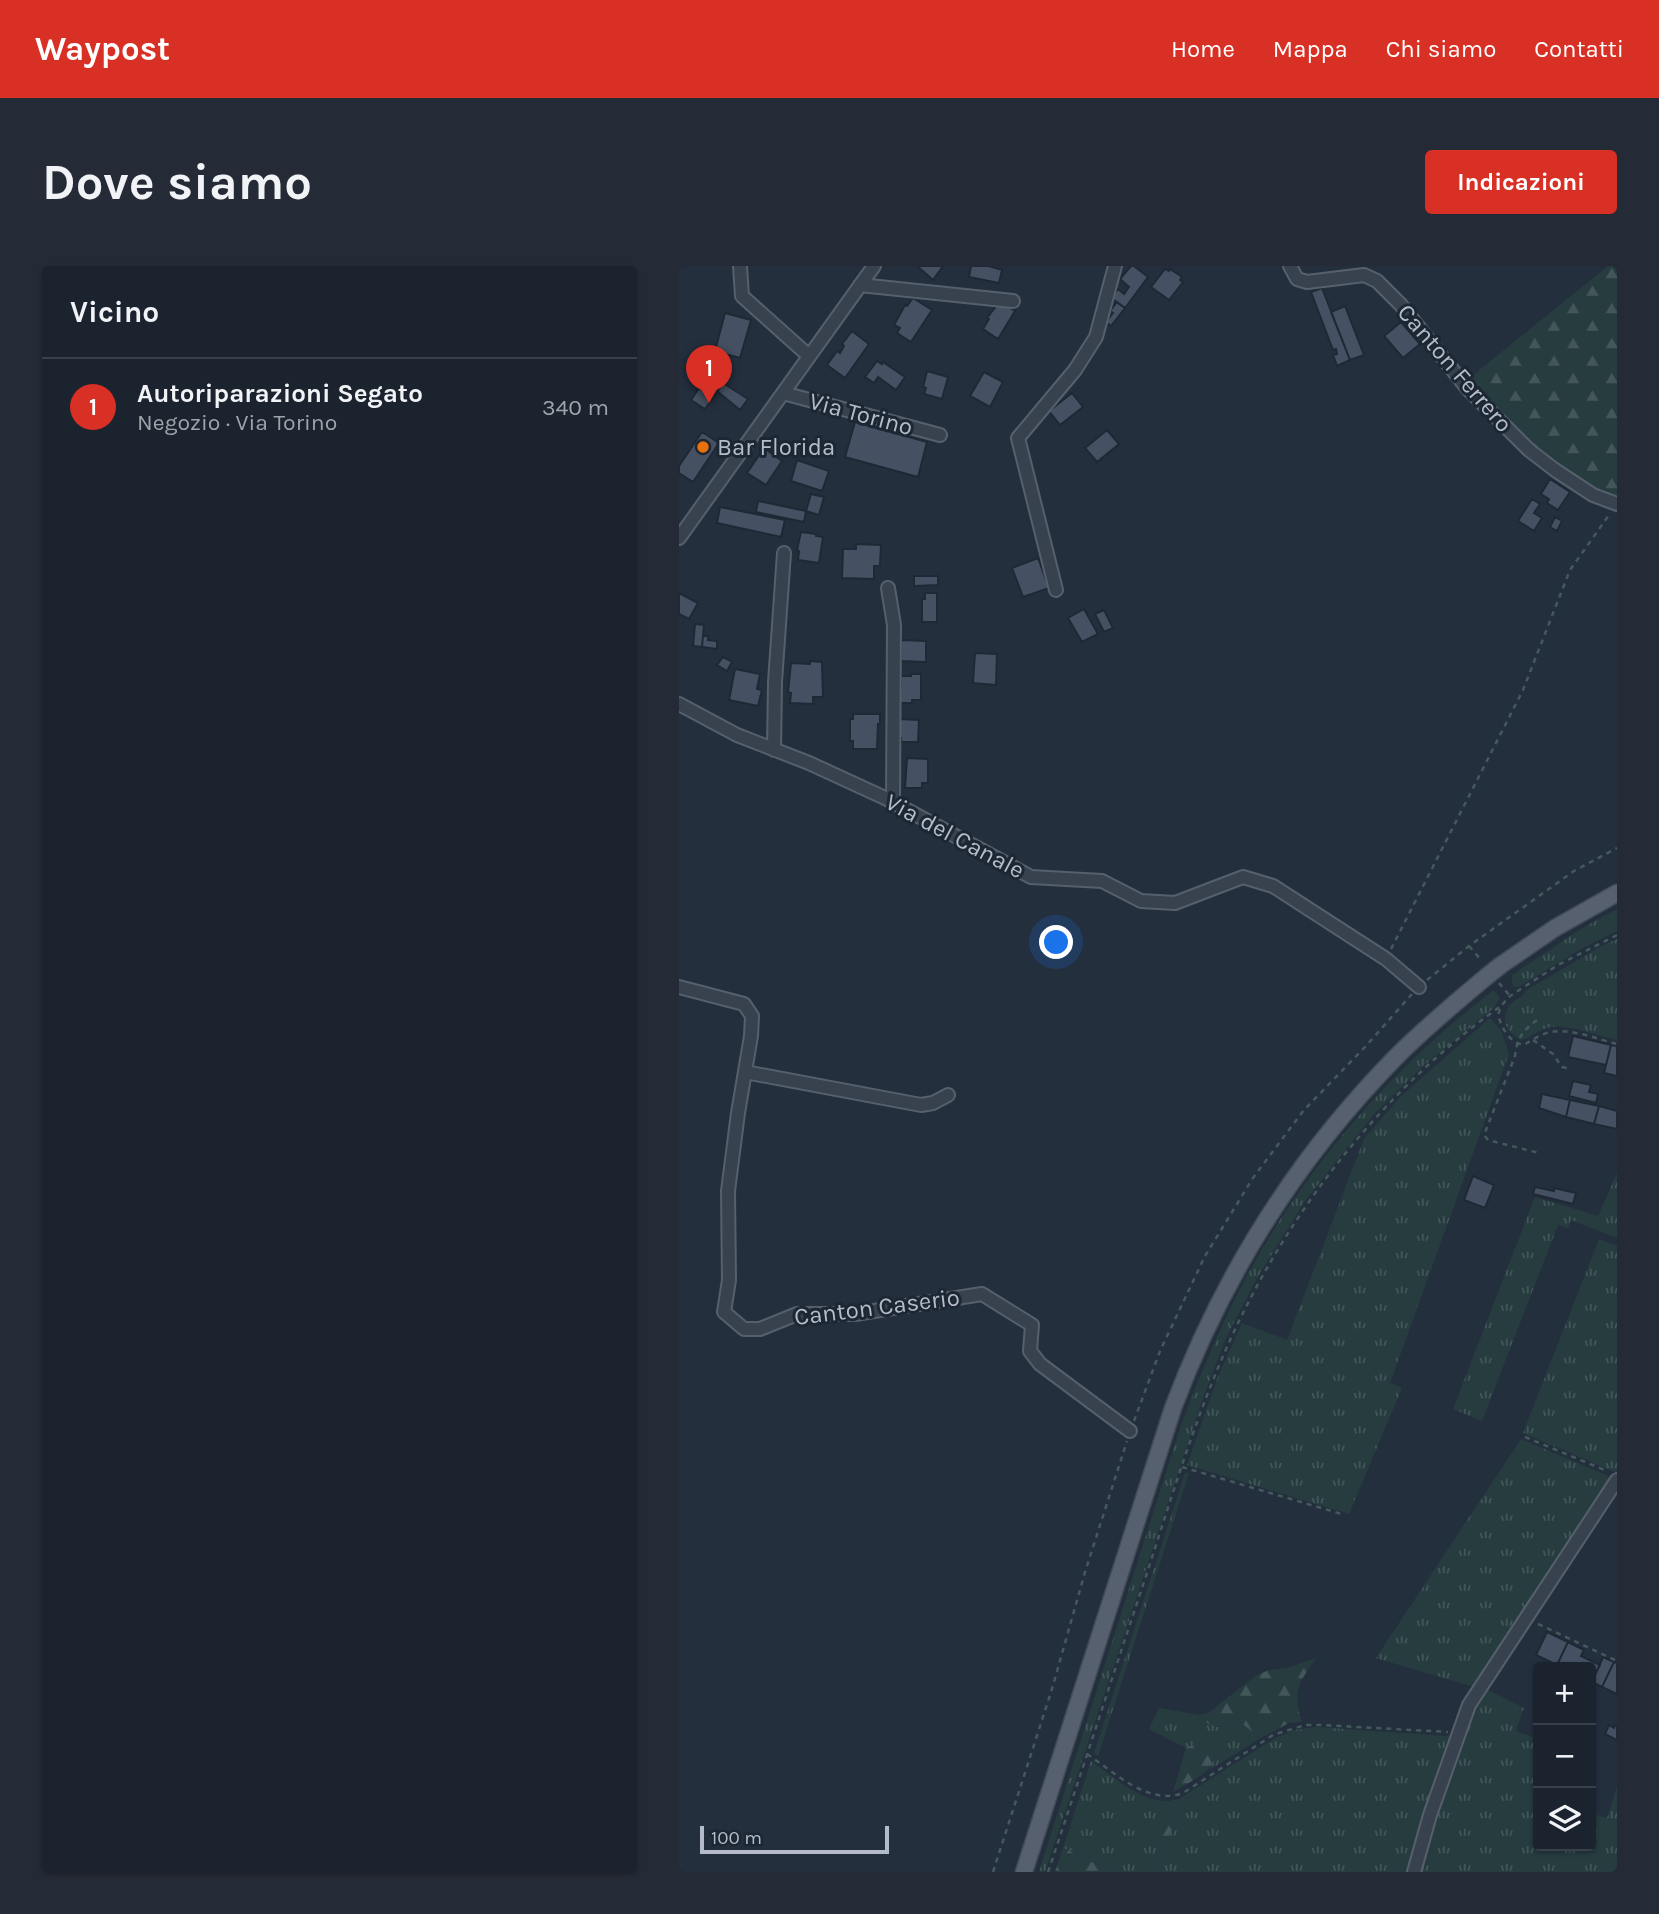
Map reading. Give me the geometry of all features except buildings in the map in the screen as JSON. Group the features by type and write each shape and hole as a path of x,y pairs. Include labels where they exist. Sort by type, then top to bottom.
{"main road":[{"path":"1024,1872 1173,1408 1200,1340 1225,1288 1263,1223 1285,1189 1337,1122 1400,1053 1430,1025 1501,965 1555,928 1617,893"}],"street":[{"name":"Via Torino","path":"740,266 742,296 809,356"},
{"name":"Via Torino","path":"679,538 874,266"},
{"path":"1056,590 1018,438 1075,370 1096,337 1115,266"},
{"name":"Canton Ferrero","path":"1290,266 1297,279 1307,282 1364,275 1377,281 1401,305 1467,388 1529,450 1593,495 1617,504"},
{"path":"860,285 1013,301"},
{"name":"Via Torino","path":"783,393 940,435"},
{"path":"774,750 775,682 784,554"},
{"path":"888,588 894,625 893,803"},
{"name":"Via del Canale","path":"679,704 737,736 809,763 893,803 1031,877 1102,881 1141,901 1175,903 1243,877 1273,886 1386,959 1419,987"},
{"name":"Canton Caserio","path":"679,987 744,1004 752,1016 728,1191 729,1280 724,1312 733,1321 744,1329 760,1329 797,1314 855,1314 982,1294 1032,1325 1030,1351 1040,1364 1130,1431"},
{"path":"745,1072 921,1104 948,1095"},
{"path":"1414,1872 1458,1733 1477,1689 1617,1478"}],"path":[{"path":"1386,959 1523,691 1570,570 1609,515"},
{"path":"1419,987 1469,946 1574,871 1617,848"},
{"path":"1048,1872 1200,1415 1251,1296 1284,1239 1348,1151 1389,1102 1510,996 1558,965 1617,935"},
{"path":"1501,1006 1498,1016 1500,1023 1516,1044 1524,1045 1551,1031 1567,1032 1617,1044"},
{"path":"1537,1020 1521,1034 1516,1044 1515,1056 1484,1135 1488,1140 1539,1153"},
{"path":"1533,1040 1553,1054 1562,1067 1567,1068"},
{"path":"1525,1437 1617,1478"},
{"path":"1182,1467 1345,1516"},
{"path":"1526,1618 1617,1661"},
{"path":"1087,1754 1131,1784 1163,1797 1183,1793 1273,1735 1305,1725 1458,1733"}],"green space":[{"path":"1608,266 1617,266 1617,495 1609,498 1542,455 1467,380"},
{"path":"1617,909 1617,931 1514,987 1512,975 1579,930"},
{"path":"1617,939 1617,1040 1558,1027 1547,1028 1521,1040 1508,1029 1505,1023 1506,1011 1525,991"},
{"path":"1494,990 1500,998 1495,1007 1422,1067 1375,1113 1305,1201 1257,1278 1226,1338 1203,1398 1045,1872 1039,1872 1181,1425 1196,1385 1240,1289 1300,1191 1358,1117 1423,1050"},
{"path":"1490,1018 1502,1032 1509,1054 1390,1383 1402,1388 1349,1514 1187,1465 1217,1379 1242,1323 1287,1340 1364,1139 1400,1097"},
{"path":"1617,1173 1617,1238 1571,1220 1568,1228 1558,1225 1482,1421 1453,1409 1535,1197 1598,1216"},
{"path":"1599,1239 1617,1246 1617,1473 1523,1433"},
{"path":"1521,1439 1613,1478 1474,1687 1376,1658"},
{"path":"1185,1473 1189,1473 1098,1756 1094,1753"},
{"path":"1316,1658 1297,1694 1302,1722 1289,1723 1261,1738 1240,1722 1213,1726 1205,1721 1208,1713 1257,1675"},
{"path":"1484,1688 1524,1708 1516,1731 1533,1737 1533,1851 1596,1851 1596,1815 1607,1818 1617,1787 1617,1872 1421,1872 1455,1755"},
{"path":"1159,1708 1199,1715 1208,1713 1205,1721 1218,1727 1240,1722 1261,1738 1209,1770 1215,1755 1197,1743 1186,1748 1149,1729"},
{"path":"1316,1727 1454,1735 1411,1872 1160,1872 1179,1799 1275,1738 1295,1730"},
{"path":"1197,1743 1208,1744 1213,1752 1211,1766 1173,1792 1186,1748"},
{"path":"1091,1761 1139,1794 1161,1801 1172,1801 1152,1872 1112,1872 1063,1848"},
{"path":"1179,1799 1160,1872 1152,1872 1172,1801"},
{"path":"1063,1848 1112,1872 1055,1872"}],"place":[{"name":"Autoriparazioni Segato","path":"709,403"},
{"name":"Bar Florida","path":"703,447"}]}
